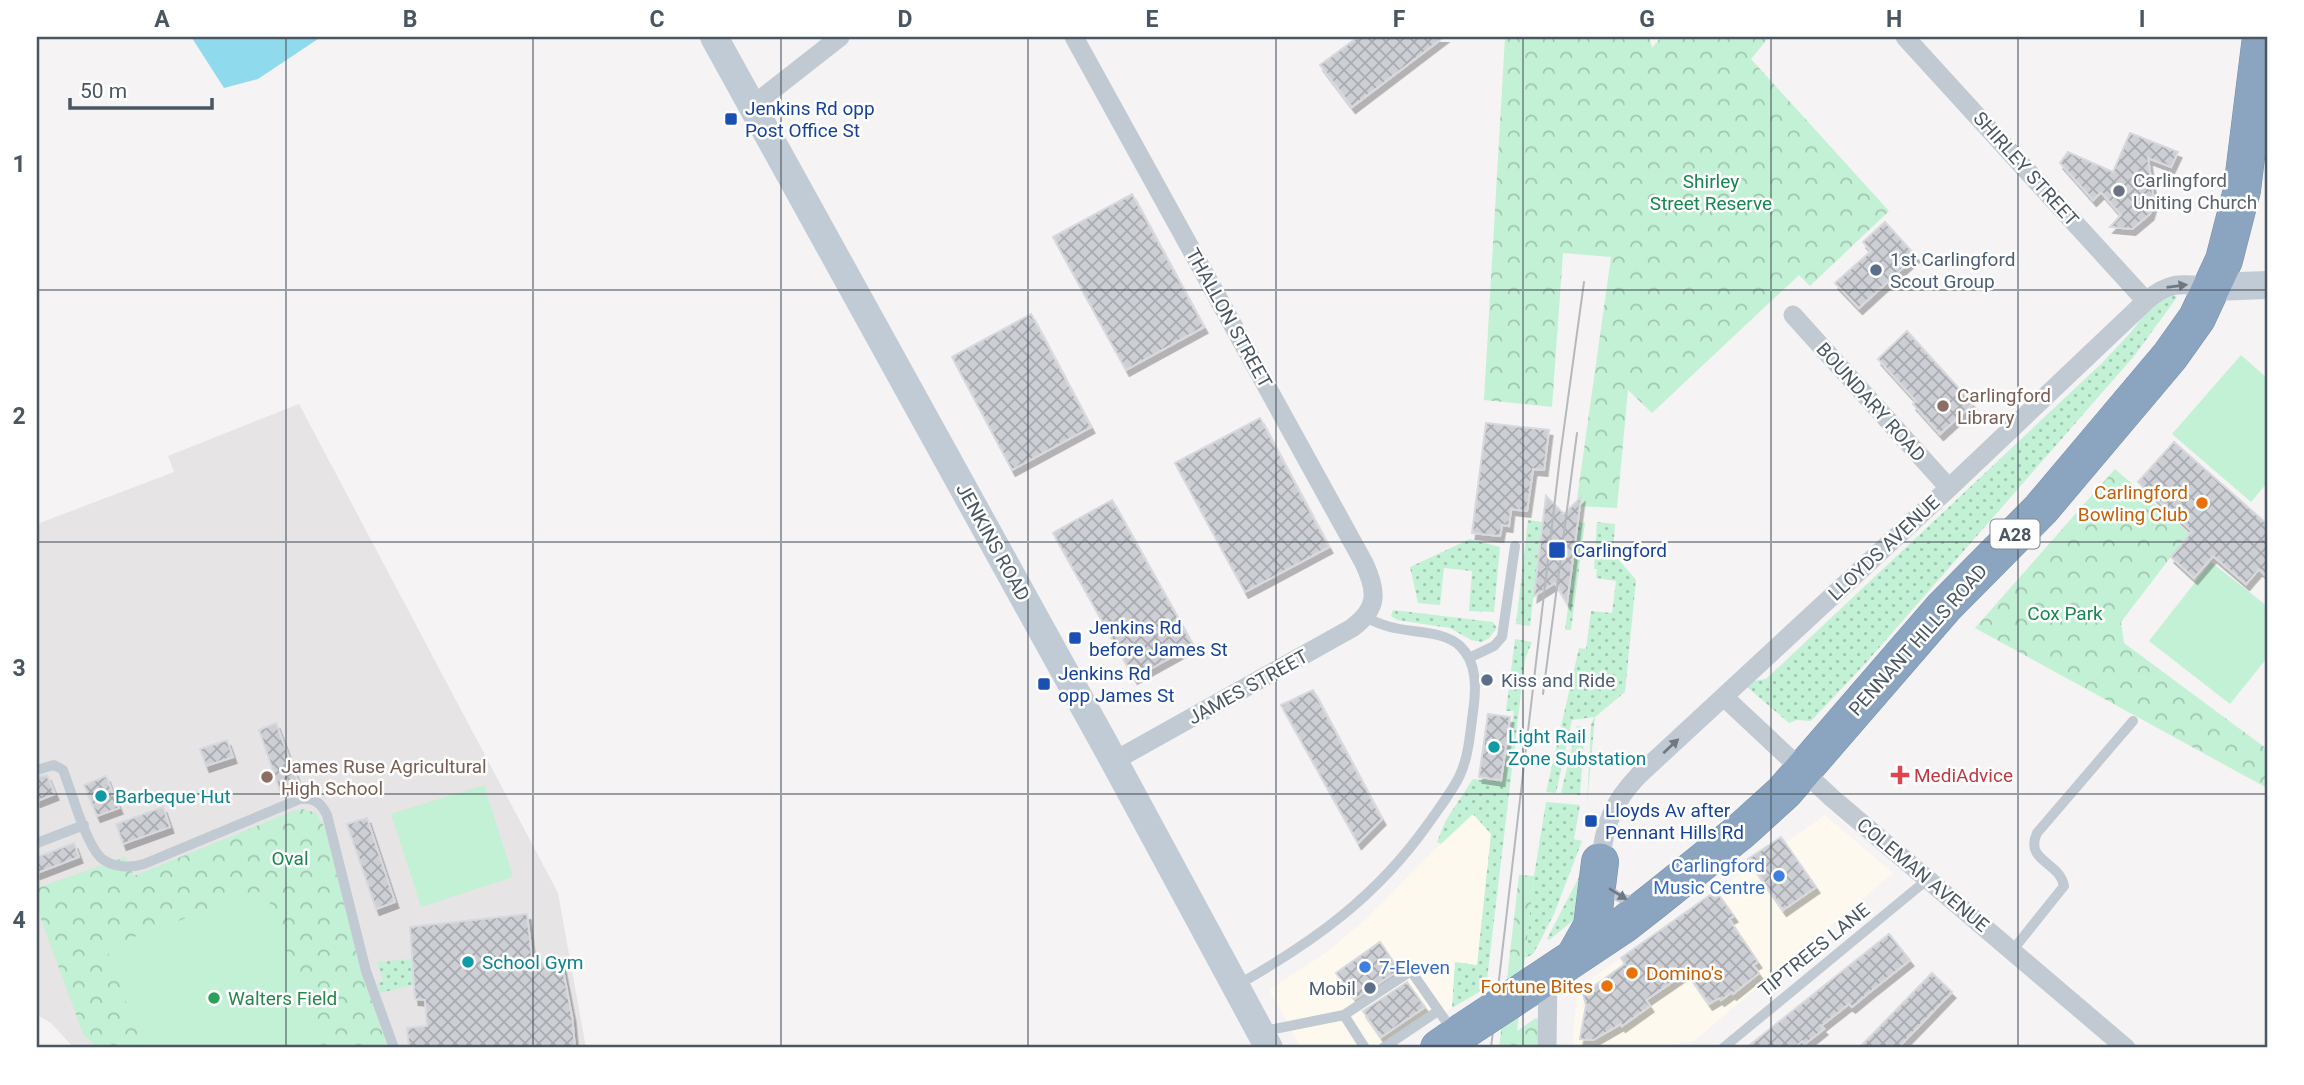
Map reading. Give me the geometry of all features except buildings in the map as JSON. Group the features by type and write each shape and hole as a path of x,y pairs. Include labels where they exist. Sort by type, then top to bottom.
{"highway":[{"name":"PENNANT HILLS ROAD","path":"1449,1032 1550,973 1655,900 1741,831 1784,792 1944,607 2041,509 2170,356 2197,318 2213,287 2249,186 2261,37"},
{"path":"1550,973 1592,926 1600,862"}],"main road":[{"name":"JENKINS ROAD","path":"714,37 1265,1040"},
{"path":"2213,287 2267,285"}],"street":[{"path":"752,106 840,37"},
{"name":"THALLON STREET","path":"1074,37 1364,563 1372,581 1369,609"},
{"name":"SHIRLEY STREET","path":"1905,37 2146,301"},
{"name":"LLOYDS AVENUE","path":"1600,862 1605,828 1621,794 2146,301 2160,289 2169,286 2186,284 2213,287"},
{"name":"BOUNDARY ROAD","path":"1793,315 1949,488"},
{"name":"JAMES STREET","path":"1114,761 1342,634 1369,609"},
{"name":"COLEMAN AVENUE","path":"1724,697 1803,771 2126,1048"},
{"path":"1547,1048 1550,973"}],"lane":[{"path":"1469,658 1494,646 1502,637 1515,545"},
{"path":"1235,986 1319,935 1374,889 1405,856 1460,775 1467,752 1475,686 1474,671 1469,658 1462,648 1446,637 1392,628 1369,609"},
{"path":"2012,951 2064,886 2061,876 2036,852 2033,845 2037,833 2133,721"},
{"path":"37,770 54,765 63,770 84,825 100,856 116,865 134,867 300,799 318,802 327,816 366,971 394,1048"},
{"path":"37,844 84,825"},
{"path":"1600,862 1606,884 1615,895 1630,901 1655,900"},
{"name":"TIPTREES LANE","path":"1723,1048 1928,879"},
{"path":"1265,1040 1343,1015 1411,971 1449,1032 1383,1048"},
{"path":"1343,1015 1365,1048"}],"shaded area":[{"name":"James Ruse Agricultural High School","path":"299,404 558,893 586,1048 74,1048 51,1023 37,1015 37,524 174,472 168,456"},
{"path":"1473,814 1491,834 1477,965 1455,963 1452,1008 1393,1048 1301,1048 1269,990 1327,952 1366,919"},
{"path":"1825,815 1893,873 1694,1041 1655,1048 1572,1048 1577,993 1581,986"}],"green space":[{"name":"Shirley Street Reserve","path":"1505,37 1649,37 1652,48 1661,37 1769,37 1751,59 1889,211 1810,286 1799,275 1652,413 1628,390 1617,508 1576,506 1611,257 1563,253 1552,407 1484,400"},
{"path":"2172,294 2177,297 2135,355 1864,665 1811,721 1797,720 1789,723 1746,686 1753,681 1766,679 2102,363 2150,307"},
{"path":"2241,355 2267,378 2267,483 2251,502 2172,434"},
{"name":"Cox Park","path":"2115,469 2189,533 2121,622 2124,643 2267,749 2267,788 1975,628"},
{"path":"1528,520 1542,522 1530,626 1516,624"},
{"path":"1579,522 1585,523 1571,630 1565,630"},
{"path":"1597,522 1615,524 1613,553 1636,580 1625,692 1595,717 1587,805 1591,725 1594,717 1572,720 1556,793 1546,792 1579,648 1586,649 1591,611 1612,613 1616,581 1596,578 1597,569 1594,569"},
{"path":"1470,539 1500,547 1494,612 1469,611 1472,571 1444,568 1440,605 1418,603 1410,567"},
{"path":"2211,562 2267,606 2267,658 2230,704 2149,641"},
{"path":"1393,610 1493,622 1497,628 1482,642 1471,640 1450,628 1397,620 1391,616"},
{"path":"1515,639 1532,642 1525,659 1486,988 1452,1008 1455,962 1477,965 1491,834 1473,814 1441,844 1437,842 1446,820 1473,779 1502,782 1514,711 1506,711"},
{"path":"1577,726 1585,727 1580,795 1561,793"},
{"path":"484,785 513,877 421,907 391,814"},
{"path":"1546,802 1580,805 1574,839 1582,841 1554,914 1533,954 1525,958 1534,876"},
{"name":"Oval","path":"302,809 316,813 325,828 360,968 388,1048 321,1048 264,890 107,947 143,1048 98,1048 83,1034 37,908 37,888 125,857 134,876"},
{"path":"1581,873 1586,910 1549,940 1547,939"},
{"path":"1519,875 1534,876 1517,1031 1536,1018 1539,1020 1537,1048 1499,1048"},
{"name":"Walters Field","path":"265,890 321,1048 143,1048 106,947"},
{"path":"411,959 413,985 380,993 377,983 383,981 377,962"}],"water":[{"path":"321,37 258,79 224,88 192,38"}],"tram line":[{"path":"1491,1048 1560,457 1584,282"},
{"path":"1543,694 1577,433"}],"place":[{"name":"Jenkins Rd opp Post Office St","path":"731,119"},
{"name":"Carlingford Uniting Church","path":"2119,191"},
{"name":"1st Carlingford Scout Group","path":"1876,270"},
{"name":"Carlingford Library","path":"1943,406"},
{"name":"Carlingford Bowling Club","path":"2202,503"},
{"name":"Carlingford","path":"1557,550"},
{"name":"Jenkins Rd before James St","path":"1075,638"},
{"name":"Kiss and Ride","path":"1487,680"},
{"name":"Jenkins Rd opp James St","path":"1044,684"},
{"name":"Light Rail Zone Substation","path":"1494,747"},
{"name":"MediAdvice","path":"1900,775"},
{"name":"James Ruse Agricultural High School","path":"267,777"},
{"name":"Barbeque Hut","path":"101,796"},
{"name":"Lloyds Av after Pennant Hills Rd","path":"1591,821"},
{"name":"Carlingford Music Centre","path":"1779,876"},
{"name":"School Gym","path":"468,962"},
{"name":"7-Eleven","path":"1365,967"},
{"name":"Domino's","path":"1632,973"},
{"name":"Fortune Bites","path":"1607,986"},
{"name":"Mobil","path":"1370,988"},
{"name":"Walters Field","path":"214,998"}]}
